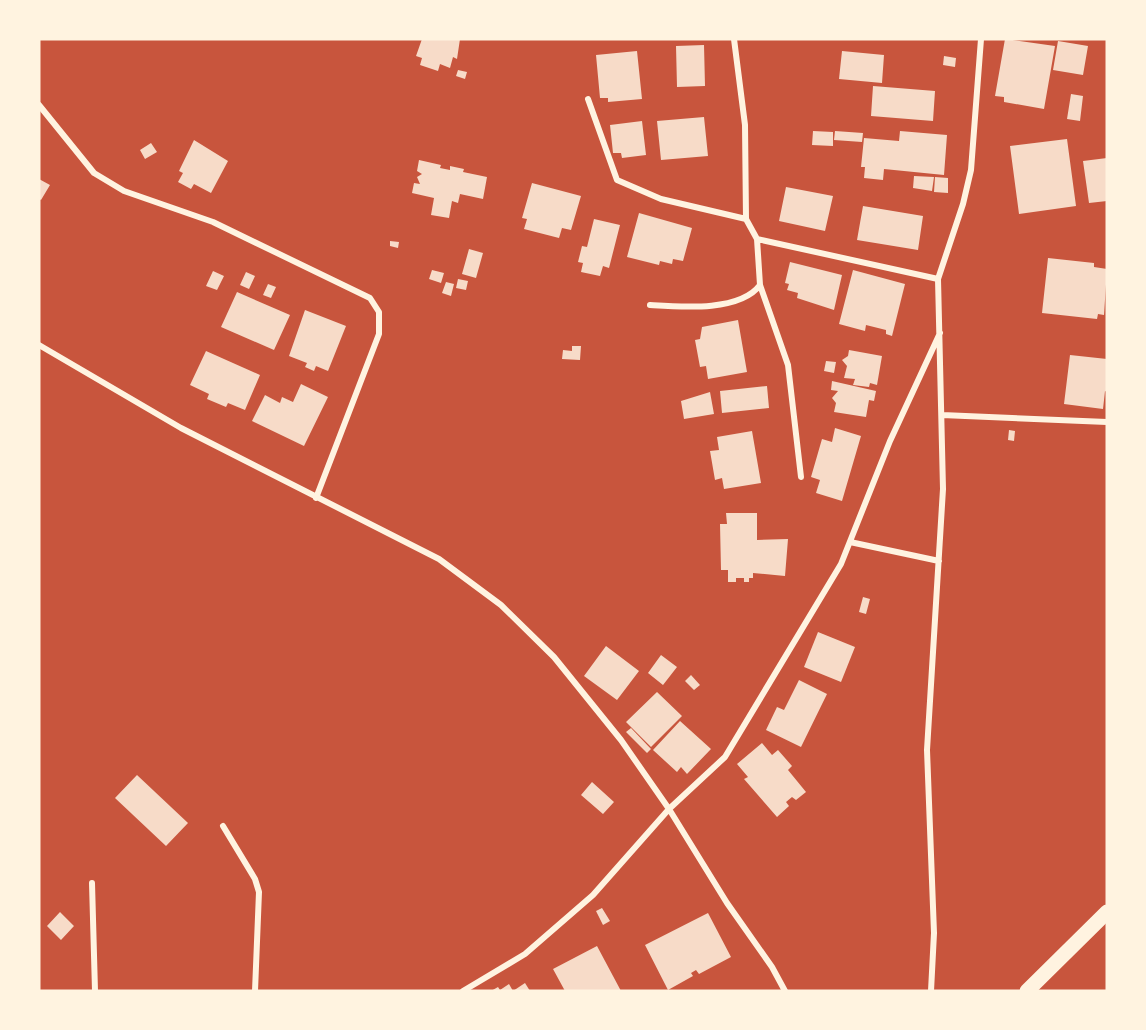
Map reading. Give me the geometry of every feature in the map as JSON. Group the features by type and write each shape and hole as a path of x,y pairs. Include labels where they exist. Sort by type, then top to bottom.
{"main road":[{"path":"1027,991 1107,912"}],"street":[{"path":"734,39 745,125 746,219 757,238 760,285 788,365 801,477"},
{"path":"931,991 934,933 927,750 943,489 938,279 963,204 971,170 981,39"},
{"path":"588,99 617,180 662,199 746,219"},
{"path":"39,105 94,173 124,191 213,222 370,298 379,312 379,334 316,498"},
{"path":"757,238 938,279"},
{"path":"650,305 704,306 737,300 754,293 760,285"},
{"path":"463,991 525,954 593,895 669,809 725,757 842,564 890,441 941,330"},
{"path":"39,345 182,428 439,559 501,605 554,657 621,740 669,809 785,991"},
{"path":"942,415 1107,422"},
{"path":"850,542 939,561"},
{"path":"223,826 255,879 259,892 255,991"},
{"path":"92,883 95,991"}],"building":[{"path":"422,39 460,39 457,59 453,57 450,68 440,64 438,71 420,65 422,58 416,56"},
{"path":"1005,39 1055,46 1044,109 1004,102 1004,97 995,96"},
{"path":"1058,41 1088,46 1083,75 1053,70"},
{"path":"704,45 705,86 677,87 676,46"},
{"path":"637,51 642,99 608,102 608,98 600,98 596,55"},
{"path":"842,51 884,55 882,83 839,79"},
{"path":"944,56 956,58 955,67 943,65"},
{"path":"458,70 467,72 465,79 456,76"},
{"path":"873,86 935,91 933,121 871,116"},
{"path":"1071,94 1083,96 1080,121 1067,119"},
{"path":"704,117 708,156 661,160 657,121"},
{"path":"642,121 646,155 622,158 621,153 613,153 610,125"},
{"path":"813,131 833,132 833,146 812,145"},
{"path":"835,131 863,133 862,142 834,140"},
{"path":"900,131 947,135 944,175 884,169 883,180 864,178 865,167 861,167 864,138 899,141"},
{"path":"1067,139 1076,206 1019,214 1010,146"},
{"path":"194,140 228,161 211,193 194,184 191,189 178,182 183,173 179,171"},
{"path":"151,143 157,152 145,159 140,150"},
{"path":"1107,158 1107,201 1089,203 1083,161"},
{"path":"419,160 441,165 440,168 450,170 450,166 464,169 463,172 487,177 483,199 460,194 458,203 452,201 449,218 431,215 434,198 412,193 414,183 420,184 417,177 422,174 417,171"},
{"path":"914,176 934,177 932,191 913,188"},
{"path":"935,177 948,178 948,193 934,192"},
{"path":"39,179 50,185 41,200 39,199"},
{"path":"532,183 581,196 571,230 562,228 559,238 524,229 527,219 522,218"},
{"path":"786,187 833,196 825,231 779,221"},
{"path":"863,206 923,216 918,250 857,240"},
{"path":"639,213 692,228 683,261 673,259 672,264 660,261 659,265 627,257"},
{"path":"594,219 620,225 609,268 603,266 600,276 581,272 583,263 578,262 582,246 587,247"},
{"path":"390,241 399,242 398,248 390,246"},
{"path":"469,249 483,253 476,278 462,274"},
{"path":"1048,258 1094,263 1094,267 1107,269 1104,315 1098,314 1097,319 1042,313"},
{"path":"790,262 842,275 834,310 797,298 798,293 787,290 789,284 785,283"},
{"path":"432,270 444,273 441,283 429,279"},
{"path":"853,270 905,284 892,336 886,334 886,330 866,325 865,331 839,324"},
{"path":"213,271 224,276 217,290 206,286"},
{"path":"246,272 255,276 249,289 240,285"},
{"path":"458,279 468,281 466,290 456,288"},
{"path":"446,282 454,284 451,296 442,293"},
{"path":"268,284 276,287 271,298 263,295"},
{"path":"237,292 290,315 274,350 221,327"},
{"path":"305,310 346,326 328,371 316,366 314,371 305,367 307,363 289,356"},
{"path":"738,320 747,372 708,379 706,366 700,367 695,340 700,339 702,327"},
{"path":"572,346 581,346 580,360 562,359 563,350 572,351"},
{"path":"849,350 882,356 877,385 870,383 869,387 853,385 855,379 844,378 847,366 842,360 848,356"},
{"path":"206,351 260,375 245,410 228,403 226,407 207,399 209,394 190,385"},
{"path":"1070,355 1107,359 1107,392 1105,391 1103,409 1064,404"},
{"path":"826,361 836,362 834,373 824,371"},
{"path":"832,381 876,391 874,401 869,400 866,417 834,412 836,403 832,398 838,391 831,390"},
{"path":"301,384 328,397 304,446 252,421 265,395 280,403 282,397 293,402"},
{"path":"767,386 769,408 722,413 720,391"},
{"path":"710,392 714,414 684,419 681,401"},
{"path":"835,428 861,436 842,501 816,493 820,480 811,477 822,439 832,442"},
{"path":"1009,430 1015,431 1014,441 1008,440"},
{"path":"752,431 761,483 724,489 722,478 715,480 710,451 719,450 717,437"},
{"path":"726,513 757,513 757,540 788,539 785,576 753,573 753,578 749,578 749,582 744,582 744,578 736,578 736,582 728,582 728,570 721,570 720,524 727,524"},
{"path":"863,597 870,599 866,614 859,612"},
{"path":"818,632 855,647 841,682 804,667"},
{"path":"606,646 639,671 617,700 584,676"},
{"path":"661,655 677,667 663,685 648,673"},
{"path":"691,675 700,685 694,690 685,681"},
{"path":"799,680 827,694 801,747 766,730 777,707 784,710"},
{"path":"657,692 682,716 651,747 626,722"},
{"path":"680,721 711,749 687,774 681,767 677,772 653,750"},
{"path":"631,728 651,749 647,753 626,732"},
{"path":"762,743 772,755 778,750 792,766 788,770 806,792 796,800 792,797 786,802 789,806 777,817 744,779 748,777 737,764"},
{"path":"137,775 188,823 166,846 115,798"},
{"path":"592,782 614,802 603,814 581,795"},
{"path":"602,908 610,921 603,925 596,911"},
{"path":"60,912 74,926 61,940 47,926"},
{"path":"708,913 731,957 699,974 696,970 691,973 693,976 668,990 645,945"},
{"path":"597,946 621,991 565,991 553,969"},
{"path":"525,983 530,991 513,991"},
{"path":"509,984 513,991 491,991 498,987 500,990"}]}
